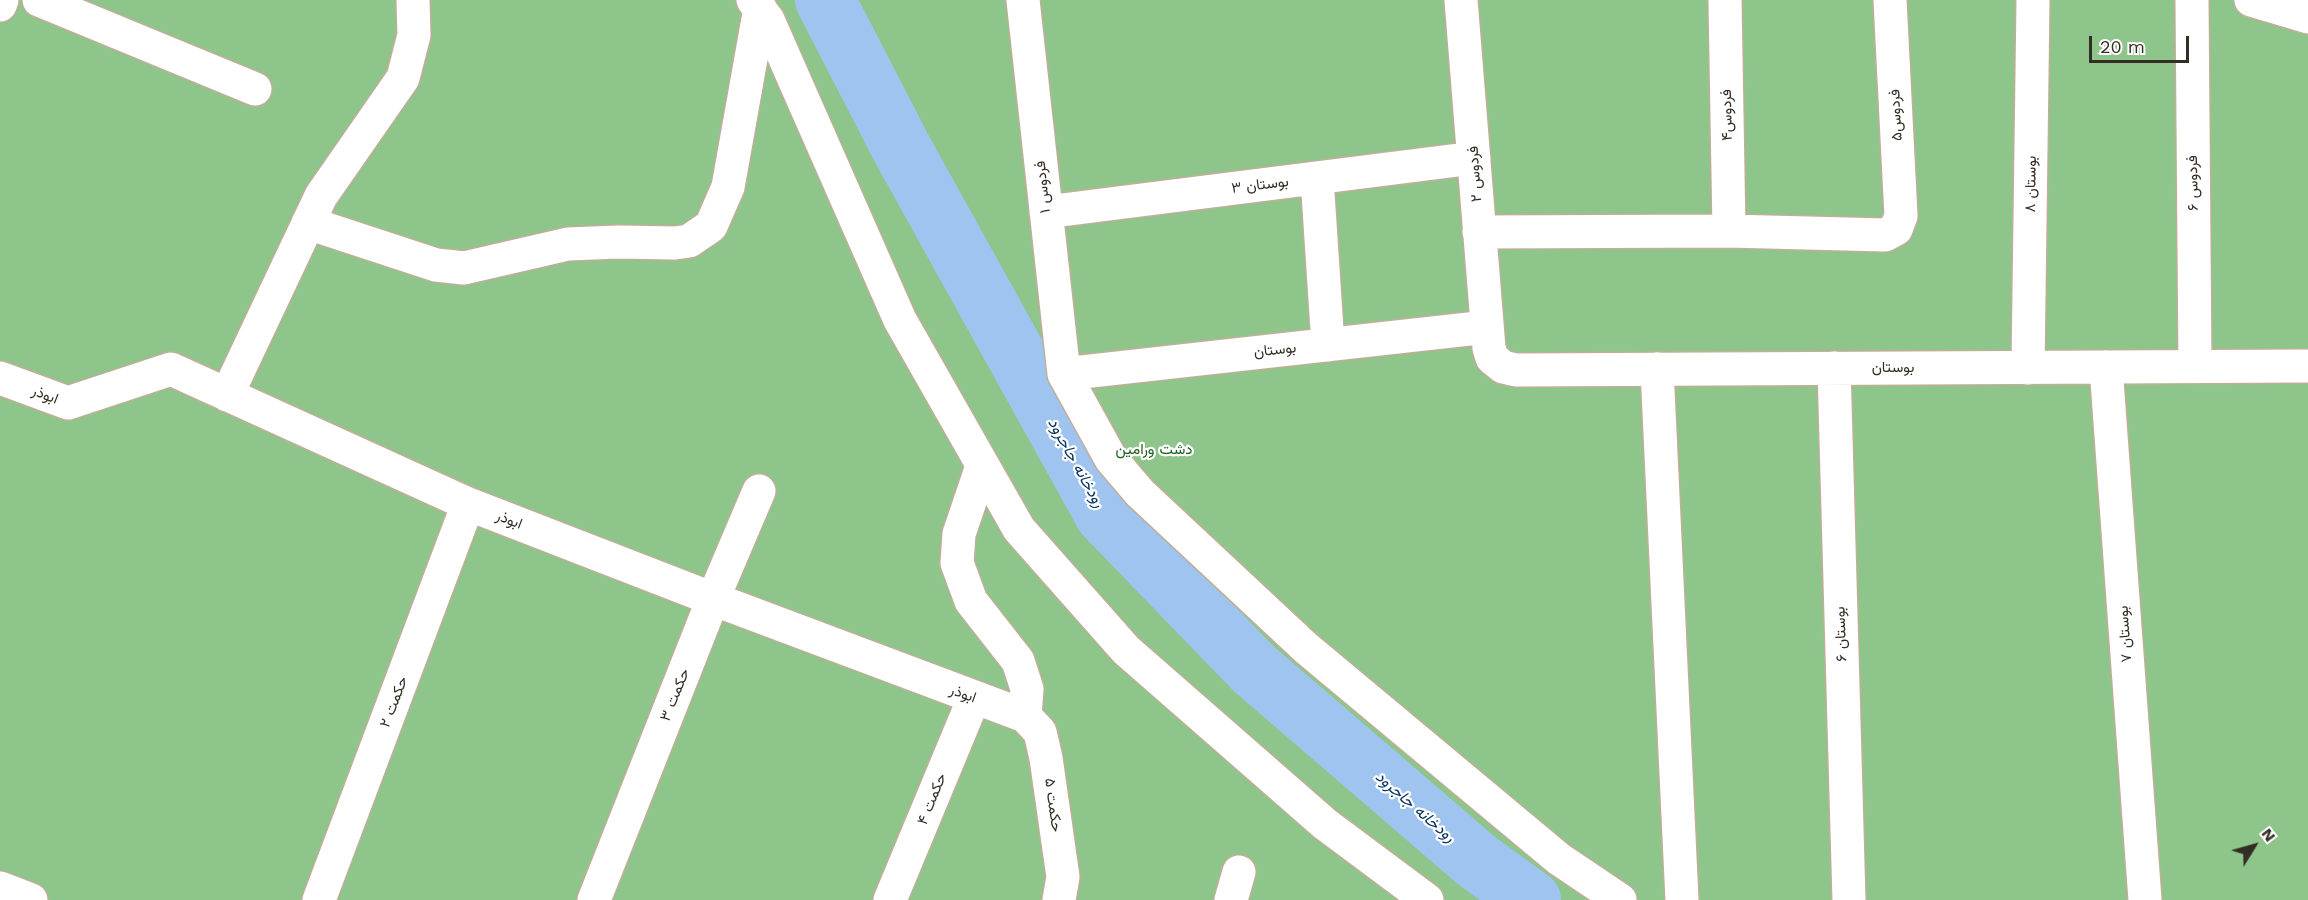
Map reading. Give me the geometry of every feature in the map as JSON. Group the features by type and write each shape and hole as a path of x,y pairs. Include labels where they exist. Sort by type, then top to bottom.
{"street":[{"path":"0,5 2,0"},
{"path":"39,0 255,90"},
{"path":"227,394 321,196 403,78 414,35 413,0"},
{"name":"فردوس ۱","path":"1023,0 1064,374"},
{"name":"فردوس ۲","path":"1461,0 1488,338"},
{"name":"فردوس۴","path":"1725,0 1729,231"},
{"name":"فردوس۵","path":"1729,231 1885,235 1896,229 1901,216 1890,0"},
{"name":"بوستان ۸","path":"2028,368 2033,0"},
{"name":"فردوس ۶","path":"2192,0 2195,366"},
{"path":"2251,0 2308,17"},
{"path":"308,223 436,265 464,267 568,244 689,241 711,226 728,187 756,4"},
{"path":"756,4 768,20 900,320 1019,529 1126,650 1325,824 1427,900"},
{"name":"بوستان ۳","path":"1046,212 1474,158"},
{"path":"1317,178 1328,345"},
{"path":"1479,232 1729,231"},
{"name":"بوستان","path":"1064,374 1328,345 1488,338 1492,358 1503,367 1516,370 2308,366"},
{"name":"بوستان ۷","path":"2106,367 2145,900"},
{"name":"بوستان ۶","path":"1833,368 1849,900"},
{"name":"ابوذر","path":"0,378 68,403 171,369 468,504 1025,716"},
{"path":"1657,369 1682,900"},
{"path":"1064,374 1111,459 1140,493 1306,648 1559,859 1620,900"},
{"path":"982,466 959,534 957,563 971,601 1018,661 1026,689 1025,716"},
{"name":"حکمت ۳","path":"594,900 713,599 759,491"},
{"name":"حکمت ۲","path":"319,900 468,504"},
{"name":"حکمت ۴","path":"890,900 974,698"},
{"name":"حکمت ۵","path":"1025,716 1040,732 1046,758 1062,877 1059,900"},
{"path":"0,888 31,900"}],"green space":[{"name":"دشت ورامین","path":"0,0 2308,0 2308,900 0,900"}],"waterway":[{"name":"رودخانه جاجرود","path":"825,0 903,151 1105,515 1254,669 1477,861 1531,900"}]}
